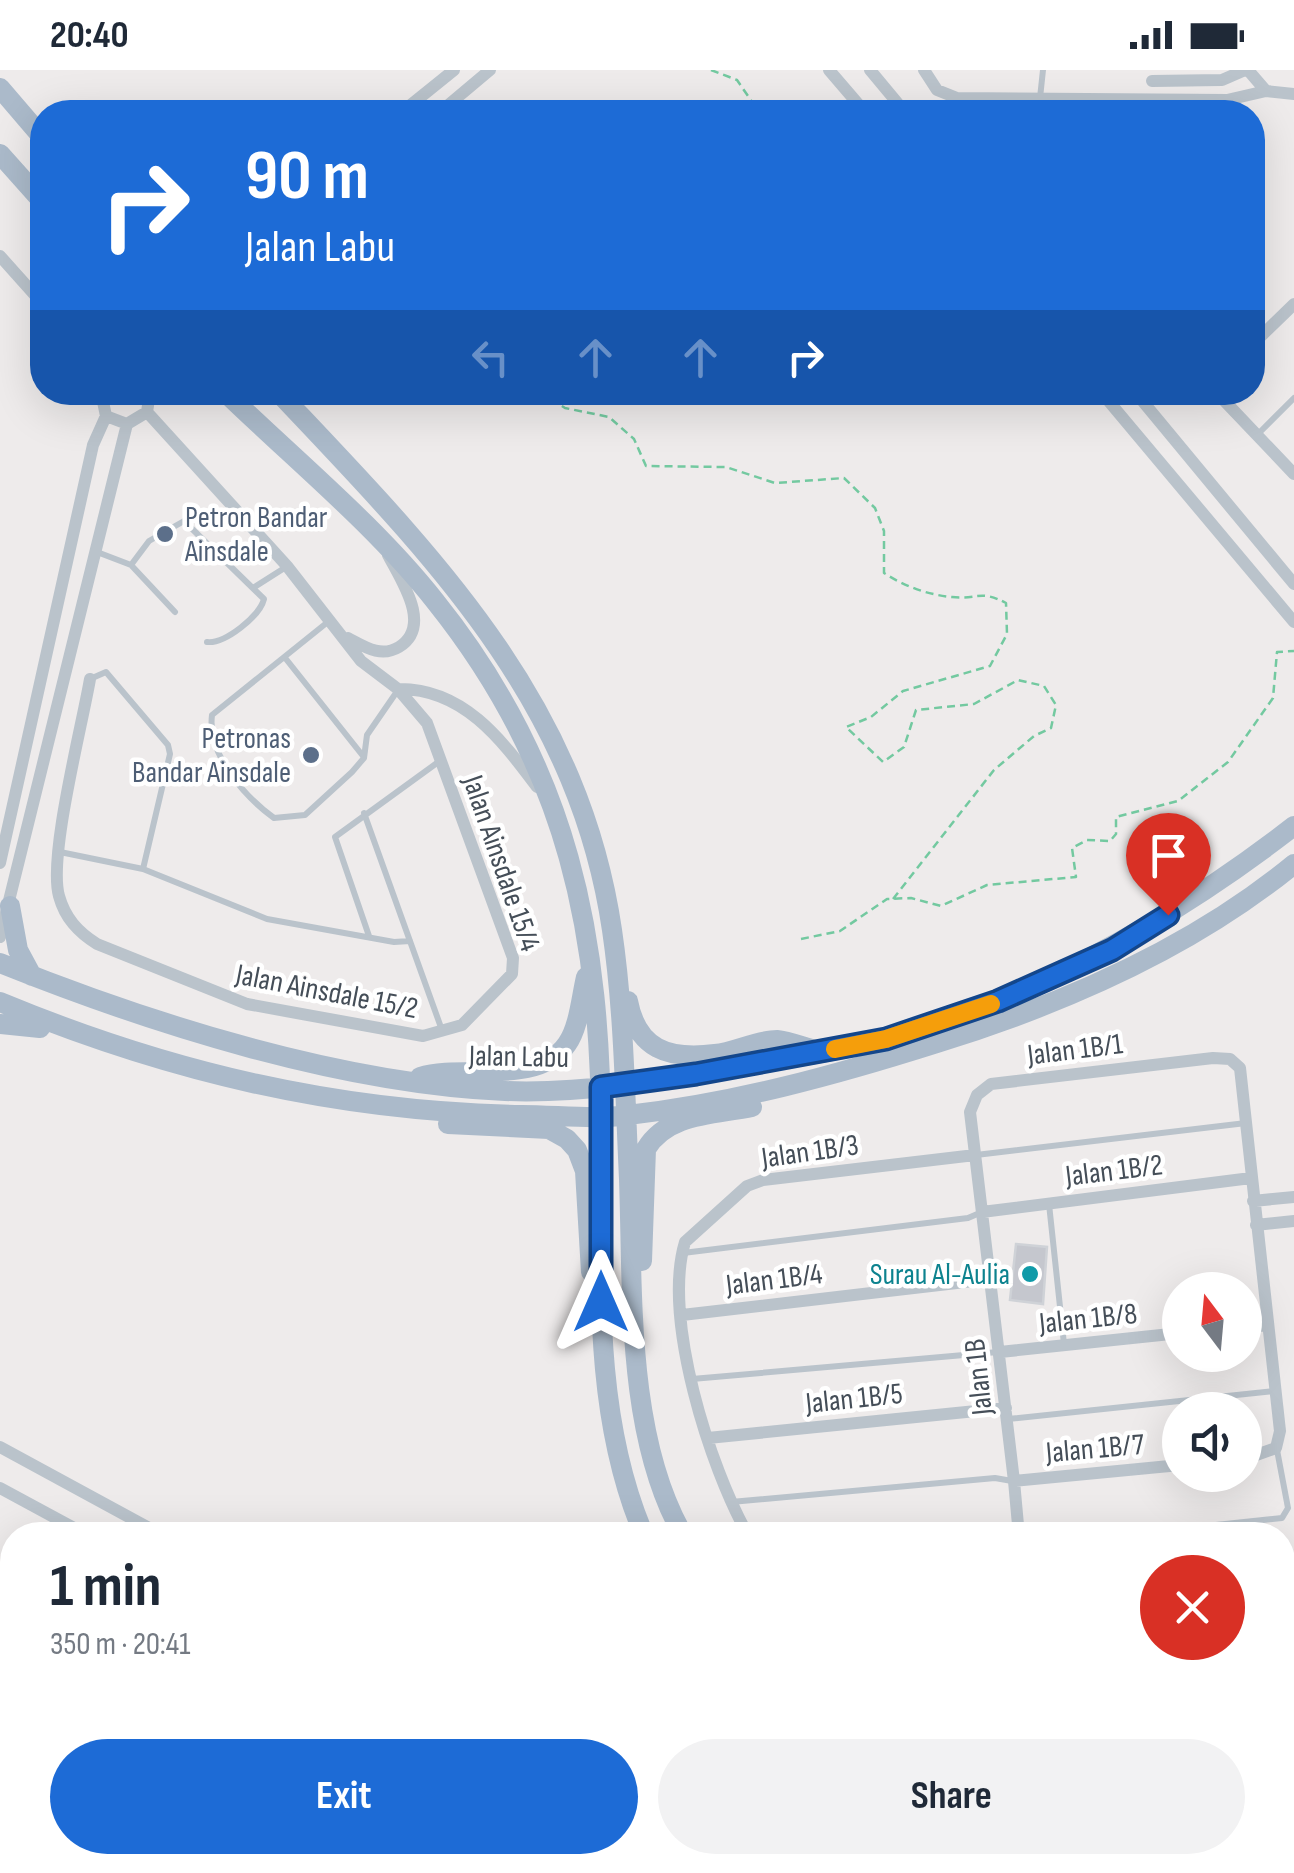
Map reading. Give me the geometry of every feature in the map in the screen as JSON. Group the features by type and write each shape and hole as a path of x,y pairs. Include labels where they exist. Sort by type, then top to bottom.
{"main road":[{"path":"0,88 30,122"},
{"path":"0,154 30,188"},
{"path":"238,405 433,598 513,711 559,817 591,955 601,1087 601,1302 615,1435 627,1495 638,1522"},
{"path":"292,405 474,608 524,683 588,826 634,1029 651,1046 676,1054 715,1054 776,1040 822,1052"},
{"name":"Jalan Labu","path":"0,963 230,1042 408,1080 506,1091 601,1087 886,1039 998,1001 1112,950 1223,881 1294,826"},
{"name":"Jalan Labu","path":"0,1002 90,1039 263,1088 410,1109 626,1116 832,1076 1013,1020 1183,941 1294,864"},
{"path":"10,906 18,950 32,976"},
{"path":"614,952 626,1116 634,1354 654,1456 676,1522"},
{"path":"408,1080 444,1070 530,1068 555,1056 568,1043 591,955"},
{"path":"0,1024 12,1022 90,1039"},
{"path":"633,1304 646,1224 646,1149 655,1135 674,1122 798,1094 832,1076"},
{"path":"410,1109 442,1123 549,1129 577,1150 584,1171 587,1241 601,1302"}],"street":[{"path":"417,100 454,70"},
{"path":"454,100 490,70"},
{"path":"829,70 855,100"},
{"path":"870,70 895,100"},
{"path":"924,70 937,90 957,98 1227,100 1266,91 1294,94"},
{"path":"1150,98 1152,76 1222,80 1247,70 1266,91"},
{"path":"0,256 30,290"},
{"path":"1265,332 1294,304"},
{"path":"0,863 93,445 106,416 104,405"},
{"path":"0,937 128,424 147,412 148,405"},
{"path":"1112,405 1294,622"},
{"path":"1145,405 1294,584"},
{"path":"1228,405 1294,474"},
{"path":"147,412 288,566 361,661 398,689 425,688 472,714 508,747 559,817"},
{"path":"106,416 128,424"},
{"path":"342,634 372,651 394,650 410,640 415,626 408,594 382,544"},
{"name":"Jalan Ainsdale 15/2","path":"90,679 58,852 56,878 66,915 97,944 247,1004 422,1036 443,1034"},
{"name":"Jalan Ainsdale 15/4","path":"398,689 426,723 514,966 462,1025 443,1034"},
{"path":"56,712 83,717"},
{"name":"Jalan 1B/1","path":"975,1155 970,1112 976,1094 991,1084 1230,1059 1240,1068 1246,1123"},
{"path":"1246,1123 1280,1430 1276,1448 1262,1453"},
{"name":"Jalan 1B","path":"975,1155 1018,1522"},
{"name":"Jalan 1B/3","path":"681,1254 691,1234 747,1186 763,1180 975,1155"},
{"name":"Jalan 1B/2","path":"982,1212 1251,1178"},
{"path":"1253,1201 1294,1196"},
{"path":"1256,1226 1294,1222"},
{"path":"681,1254 682,1315 691,1380 730,1502 741,1522"},
{"name":"Jalan 1B/4","path":"682,1315 991,1279"},
{"path":"1262,1325 1266,1324"},
{"name":"Jalan 1B/8","path":"1000,1352 1162,1336"},
{"name":"Jalan 1B/5","path":"708,1438 1007,1413"},
{"path":"0,1448 138,1522"},
{"name":"Jalan 1B/7","path":"1014,1481 1162,1468"},
{"path":"0,1488 62,1522"}],"lane":[{"path":"1040,98 1043,70"},
{"path":"1257,435 1294,398"},
{"path":"131,565 149,541 184,520 254,588 264,600 259,611 216,643 207,642"},
{"path":"97,552 131,565 176,612"},
{"path":"254,588 288,566"},
{"path":"329,620 286,659 212,715 210,734 242,787 274,818 305,815 364,758 367,735 398,689"},
{"path":"286,659 364,758"},
{"path":"90,679 106,672 168,744 170,754 143,868"},
{"path":"370,938 335,844 338,830 441,760"},
{"path":"364,813 443,1034"},
{"path":"58,852 143,868 267,919 370,938 410,941"},
{"path":"975,1155 1246,1123"},
{"path":"1049,1204 1064,1346"},
{"path":"681,1254 968,1218 982,1212"},
{"path":"691,1380 977,1351 1000,1352"},
{"path":"1007,1413 1275,1391"},
{"path":"1244,1522 1282,1518 1288,1508 1283,1461 1276,1448"},
{"path":"730,1502 995,1478 1014,1481"}],"path":[{"path":"711,70 737,80 751,100"},
{"path":"560,405 609,416 634,439 646,466 726,466 774,483 844,478 875,508 884,531 884,573 910,588 949,598 985,592 1006,603 1006,634 990,666 903,690 871,717 846,726 884,762 904,747 916,710 986,700 1018,680 1044,686 1056,705 1051,728 1034,736 994,770 893,899"},
{"path":"801,939 840,931 871,907 893,899 940,906 987,885 1076,877 1072,848 1077,843 1110,841 1116,834 1116,817 1178,802 1228,762 1273,698 1277,652 1294,651"}],"building":[{"name":"Surau Al-Aulia","path":"1016,1244 1047,1247 1043,1304 1010,1300"}],"slow traffic":[{"path":"835,1049 886,1039 991,1004"}],"place":[{"name":"Petron Bandar Ainsdale","path":"165,534"},
{"name":"Petronas Bandar Ainsdale","path":"311,755"},
{"name":"Surau Al-Aulia","path":"1030,1274"}],"route":[{"path":"601,1302 601,1087 886,1039 998,1001 1112,950 1168,915"}]}
